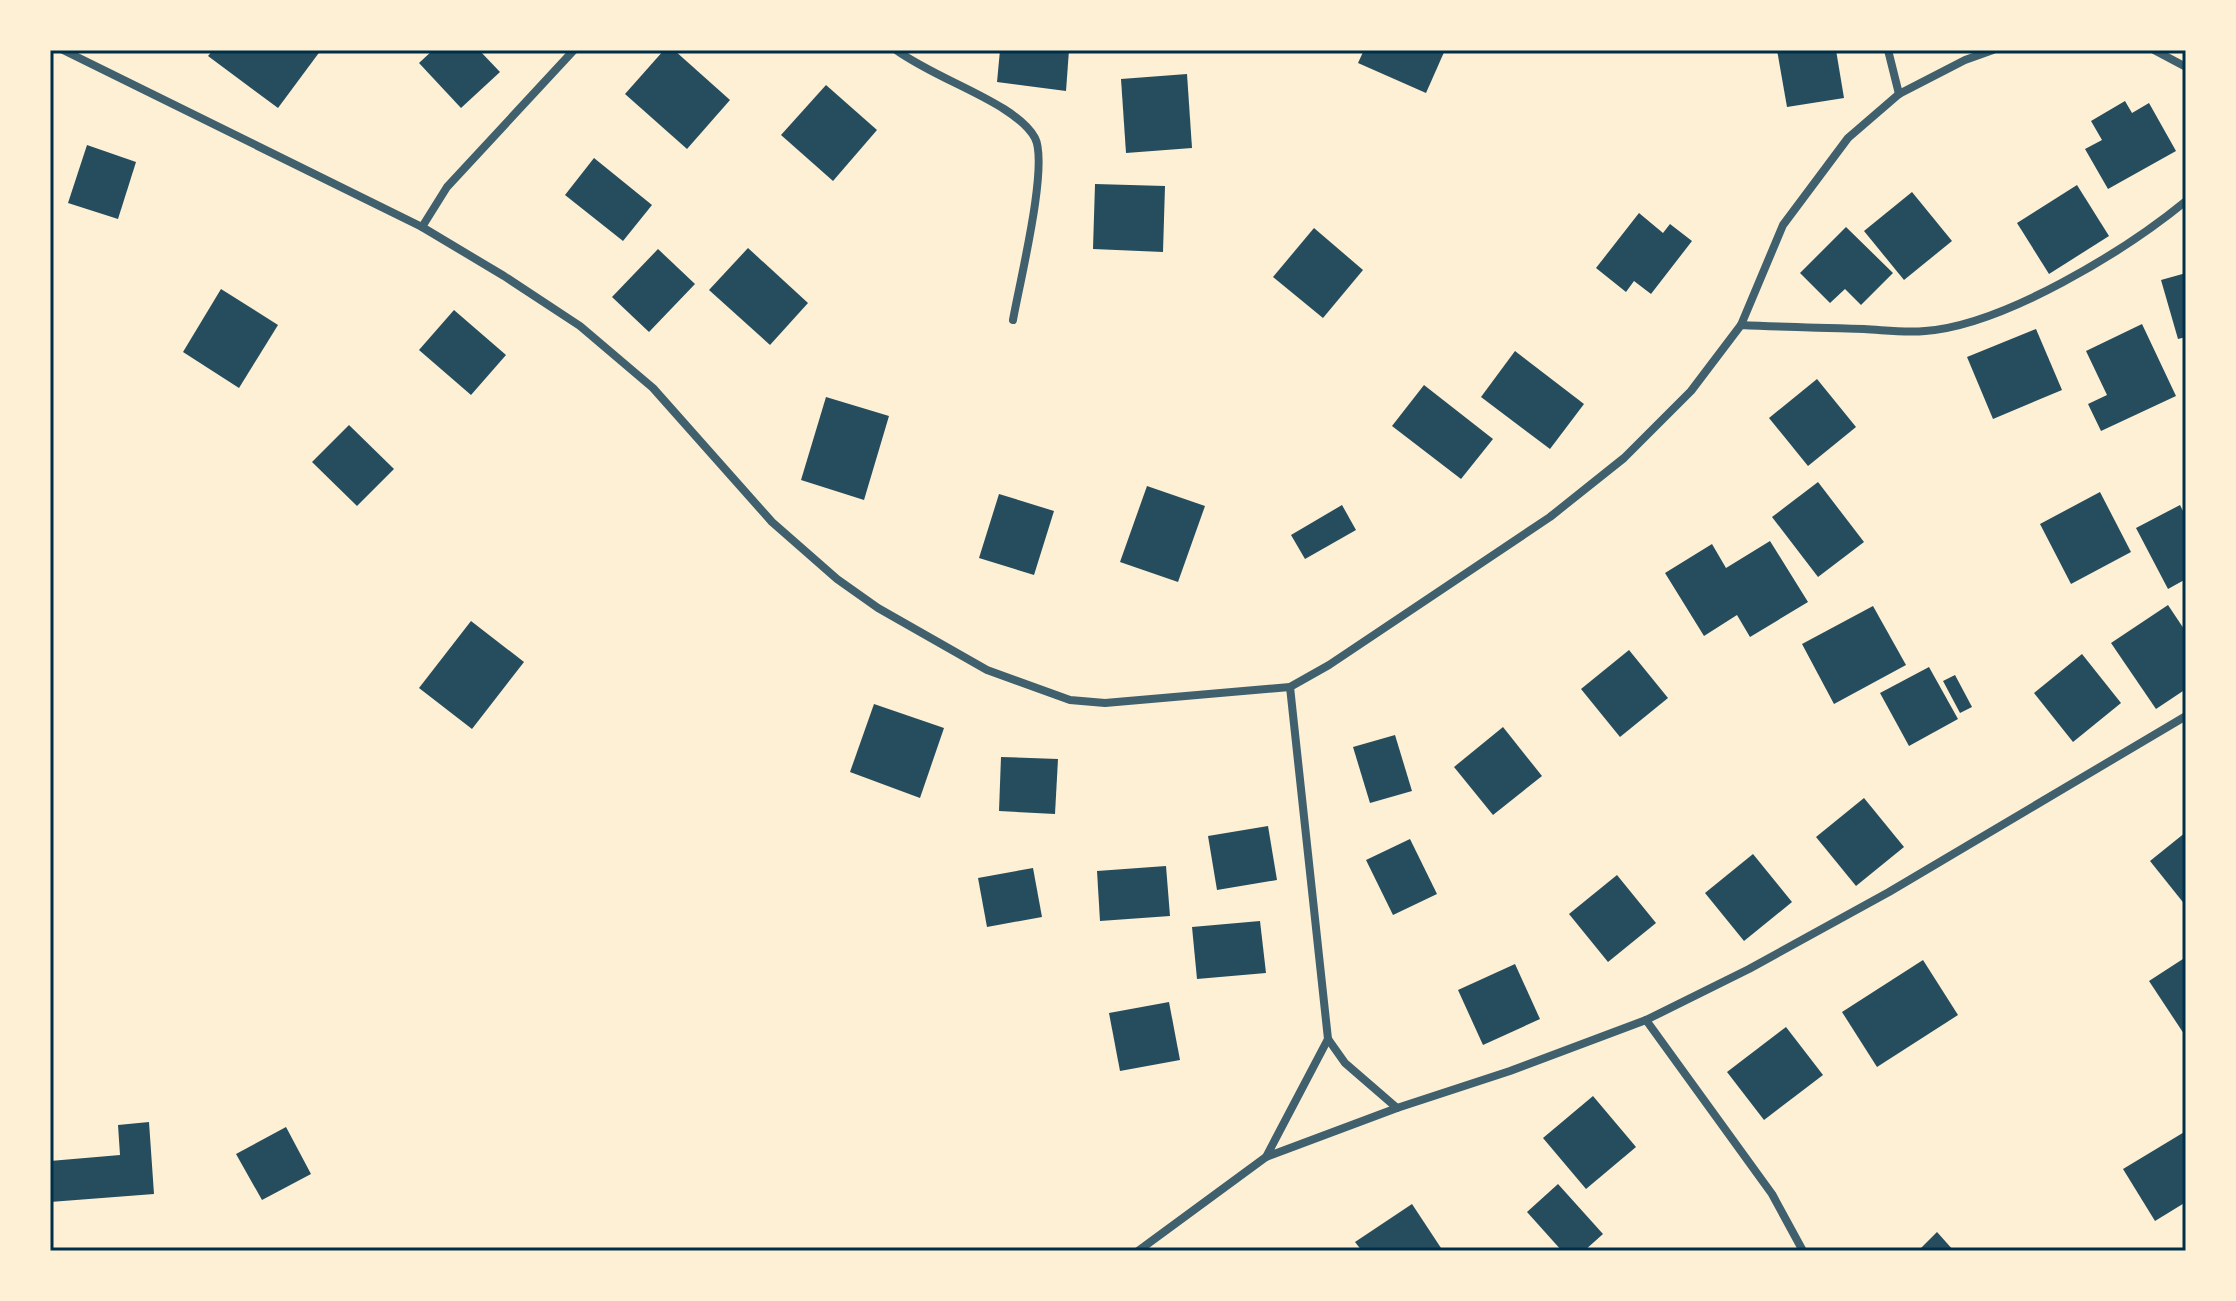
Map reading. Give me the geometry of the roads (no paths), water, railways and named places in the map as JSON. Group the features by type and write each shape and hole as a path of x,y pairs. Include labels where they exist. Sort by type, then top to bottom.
{"street":[{"path":"63,50 422,227 504,276 592,337 653,388 772,522 837,579 878,608 987,670 1070,700 1105,703 1290,687 1329,665 1550,517 1624,458 1691,391 1741,325 1783,225 1848,138 1899,94 1965,60 1993,50"},
{"path":"422,227 455,178 574,50"},
{"path":"896,50 1008,111 1034,136 1039,148 1038,174 1013,320"},
{"path":"1888,50 1899,94"},
{"path":"2154,50 2186,67"},
{"path":"1741,325 1926,331 1977,321 2039,294 2099,262 2162,221 2186,201"},
{"path":"1290,687 1328,1039 1345,1063 1397,1108"},
{"path":"1138,1251 1266,1157 1646,1020 1749,969 1889,892 2186,716"},
{"path":"1646,1020 1772,1194 1803,1251"},
{"path":"1266,1157 1328,1039"}]}
